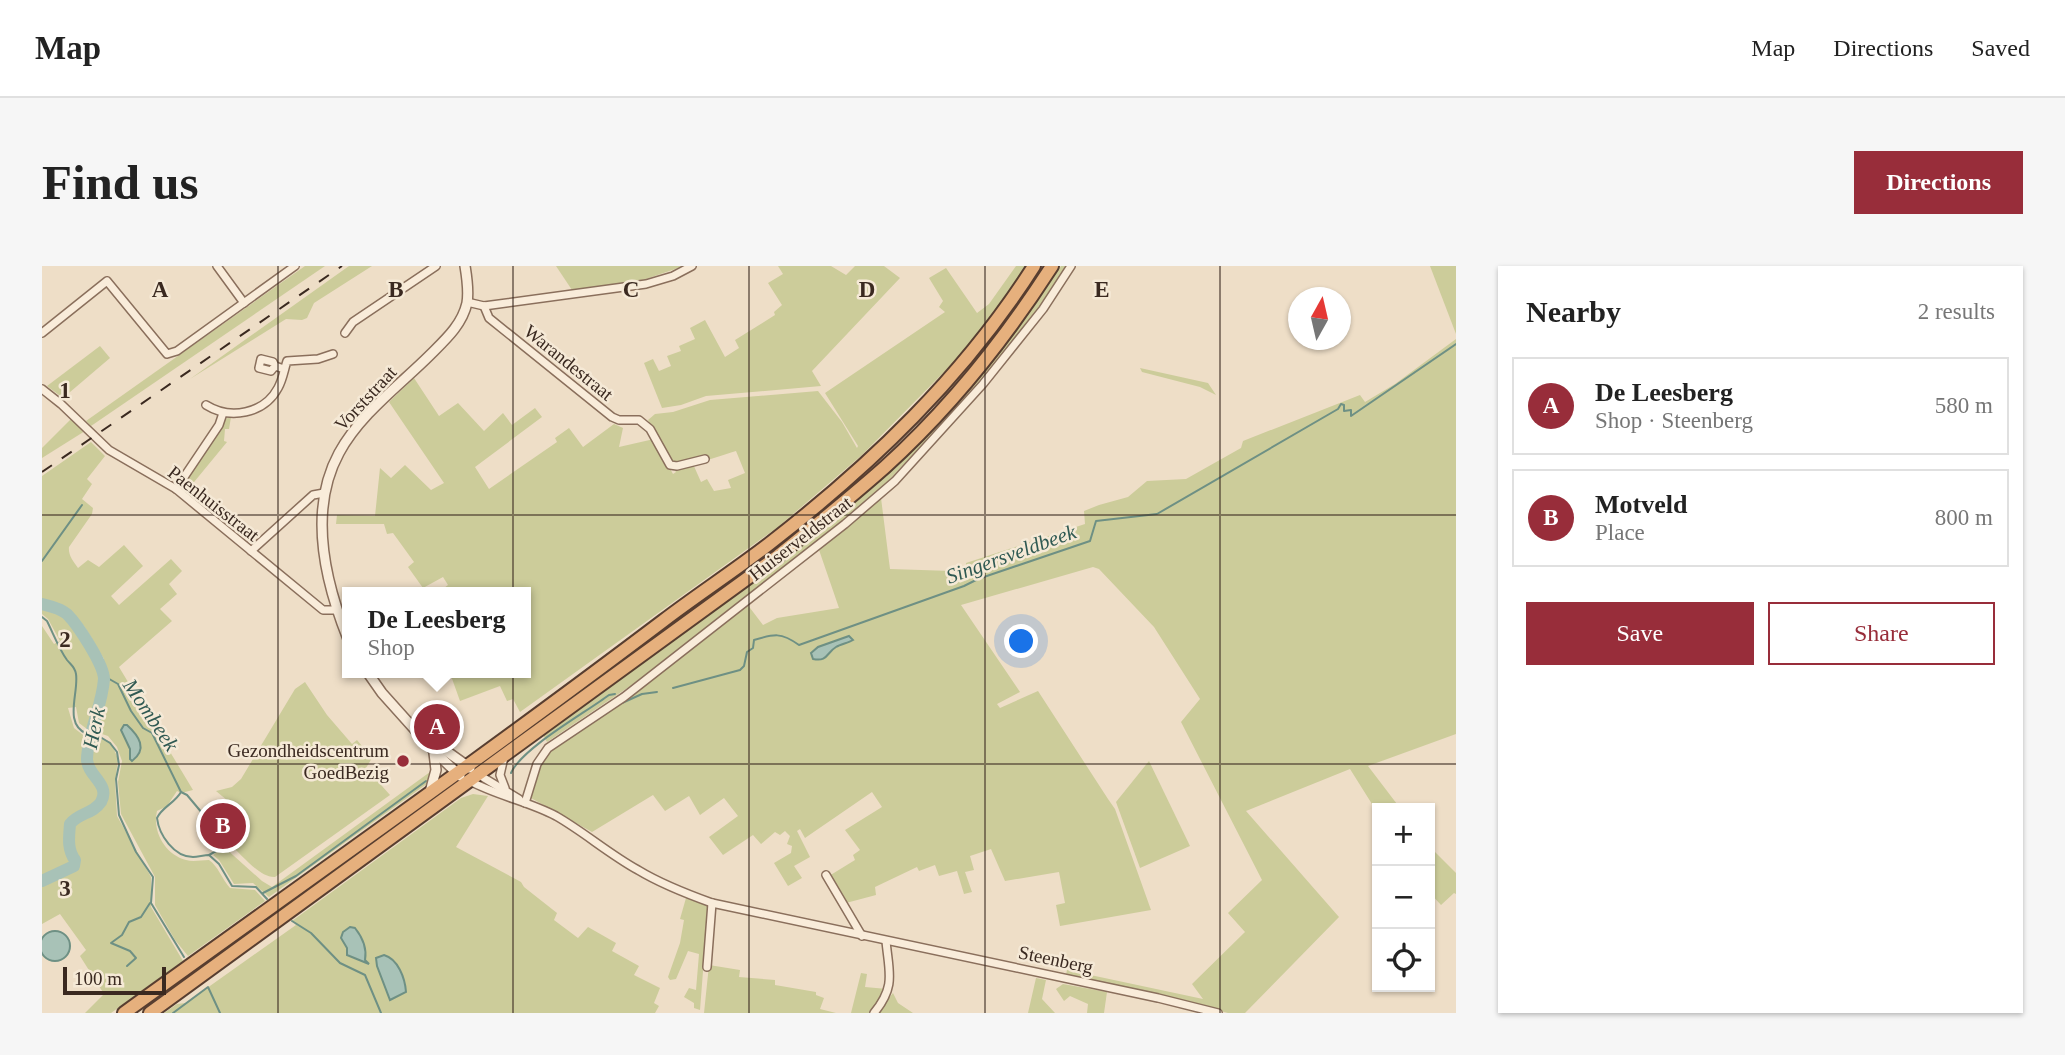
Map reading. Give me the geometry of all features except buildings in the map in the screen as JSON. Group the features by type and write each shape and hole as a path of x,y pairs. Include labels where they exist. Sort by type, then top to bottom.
{"highway":[{"path":"124,1013 768,545 875,455 939,391 982,340 1034,266"},
{"path":"150,1013 778,556 887,466 951,400 995,348 1052,266"}],"street":[{"path":"217,266 244,303"},
{"path":"42,333 107,281 167,354 177,351 295,266"},
{"path":"345,333 353,322 436,266"},
{"name":"Vorststraat","path":"336,610 322,536 324,493 340,451 352,434 449,336 463,316 467,302 466,266"},
{"path":"467,302 484,306 646,284 673,276 692,266"},
{"name":"Huiserveldstraat","path":"525,803 537,764 548,748 624,696 845,524 895,481 983,384 1043,309 1071,266"},
{"name":"Warandestraat","path":"484,306 489,318 612,417 619,421 639,420 650,429 670,465 677,466 705,459"},
{"path":"206,405 223,413 246,412 268,401 277,390 287,361 313,360 333,354"},
{"path":"275,366 284,369"},
{"name":"Paenhuisstraat","path":"42,389 109,450 176,489 323,610 336,610"},
{"path":"176,489 219,425 223,413"},
{"path":"251,551 313,495 324,493"},
{"path":"336,610 342,624"},
{"name":"Steenberg","path":"372,678 382,693 433,747 461,770 505,789 525,803"},
{"path":"430,792 436,770 433,747"},
{"path":"504,757 500,775 505,789"},
{"name":"Steenberg","path":"475,778 489,792 525,803 556,817 636,870 712,903 1218,1013"},
{"path":"826,875 862,936"},
{"path":"707,968 712,903"},
{"path":"874,1013 884,1001 890,986 886,941"}],"green space":[{"path":"305,266 325,266 91,426 86,421"},
{"path":"349,266 372,266 314,303 307,318 286,319 190,379"},
{"path":"556,266 684,266 640,281 572,290"},
{"path":"778,266 831,266 846,275 855,266 884,266 900,278 812,371 821,386 706,396 681,405 662,408 644,363 653,359 659,371 671,366 667,356 681,351 679,346 695,339 690,328 705,320 725,357 739,348 735,340 775,315 774,312 782,305 768,283 783,274"},
{"path":"1016,266 1026,266 985,327 862,455 778,527 520,712 513,699 507,701 500,686 460,701 452,678 531,678 531,587 445,587 448,585 443,577 422,587 408,567 414,562 393,533 387,534 384,524 336,524 337,515 375,516 380,468 391,478 405,465 431,490 444,483 389,402 414,378 439,416 458,403 484,431 503,413 512,425 535,408 542,417 475,467 489,489 557,442 555,438 569,428 583,447 614,424 623,428 619,447 654,439 673,474 676,472 674,469 693,464 701,482 707,479 714,491 731,488 728,480 745,473 736,451 696,462 672,461 648,420 655,414 673,412 710,400 818,391 842,422 857,448 858,446 825,393 945,312 939,307 943,301 929,278 946,268 977,313 989,304"},
{"path":"1061,266 1068,266 1054,289 981,382 871,499 657,668 547,742 543,735 548,730 847,510 896,465 978,378"},
{"path":"1430,266 1456,266 1456,334"},
{"path":"1456,339 1456,734 1368,766 1396,803 1372,804 1350,769 1246,811 1339,917 1245,1013 1228,1013 1066,975 1067,970 1203,999 1192,984 1245,932 1228,913 1262,880 1181,722 1200,699 1154,627 1099,569 1093,567 961,605 1020,692 997,704 1000,708 1038,691 1115,809 1151,910 1060,926 1056,905 1065,903 1059,872 1005,881 991,849 970,856 974,870 965,872 972,892 964,894 957,871 939,876 935,865 919,871 917,867 875,887 876,895 846,903 829,876 855,860 853,855 860,850 845,830 882,807 872,792 805,838 800,829 797,831 810,857 794,866 802,878 788,886 774,863 791,853 792,846 787,844 790,836 785,831 780,835 775,832 761,844 753,835 723,855 709,837 738,816 724,798 700,815 689,796 665,811 653,795 592,832 531,798 540,764 546,753 747,604 763,625 777,618 839,608 818,547 881,498 890,569 952,571 966,568 966,563 1085,524 1084,511 1128,497 1147,481 1186,479 1241,448 1243,441 1360,395 1365,402 1395,384"},
{"path":"100,346 110,358 63,398 47,386"},
{"path":"1140,368 1208,383 1216,395 1200,387 1142,372"},
{"path":"231,417 229,429 225,429 224,441 227,442 185,493 182,491 183,484 225,419"},
{"path":"72,418 85,431 42,458 42,448"},
{"path":"91,442 105,456 87,479 92,484 82,499 93,508 92,514 69,547 74,563 78,568 88,560 99,567 124,545 143,566 111,596 119,605 171,559 182,571 169,584 177,594 160,609 172,621 119,667 193,790 181,793 177,791 167,806 157,811 158,834 172,853 191,861 209,860 230,888 255,890 265,901 188,956 175,940 155,905 155,877 121,814 118,782 122,761 117,747 108,736 99,733 99,730 87,729 79,723 76,707 68,708 74,728 87,738 87,764 100,787 99,793 91,806 73,816 69,824 66,846 72,860 71,865 42,877 42,626 54,644 60,641 48,619 42,614 42,605 63,613 79,630 101,666 104,659 80,621 65,609 42,599 42,476"},
{"path":"305,682 327,715 352,744 357,740 372,758 366,768 390,795 275,877 269,876 257,870 229,844 237,835 241,819 234,806 216,791 232,787 241,779 295,689"},
{"path":"93,738 111,742 118,759 115,782 117,816 151,877 151,907 183,961 111,1013 85,1013 104,994 80,956 86,950 60,914 42,924 42,885 74,871 78,862 71,845 74,823 97,810 103,802 105,783 93,768 90,758"},
{"path":"1149,761 1190,846 1140,868 1116,802"},
{"path":"430,772 428,783 269,897 253,883 234,884 213,855 224,847 272,887"},
{"path":"473,794 488,796 456,847 521,882 557,913 554,920 578,938 588,927 616,943 612,951 639,966 634,975 660,988 654,1003 659,1006 655,1013 164,1013 177,1004 186,1003 296,925 292,921 461,798"},
{"path":"1435,852 1456,873 1456,894 1441,905 1435,898"},
{"path":"686,898 708,906 700,1010 694,1008 694,1003 684,997 689,988 696,990 699,954 688,951 676,979 670,980 668,977 680,943 684,920 680,919"},
{"path":"709,965 740,970 739,977 775,980 775,985 816,992 816,995 824,998 820,1009 836,1013 704,1013"},
{"path":"861,973 867,974 865,987 887,989 872,1013 851,1013"},
{"path":"1036,978 1046,980 1042,999 1055,1013 1028,1013"},
{"path":"1063,984 1107,992 1104,1013 1087,1013 1088,1004 1070,996 1064,1001 1056,989"},
{"path":"893,993 898,1003 913,1013 877,1013"}],"shaded area":[{"path":"849,636 853,640 836,647 824,658 813,659 811,653 818,647"},
{"path":"124,725 138,738 141,747 132,761 130,749 121,730"},
{"path":"350,927 355,928 360,936 365,948 365,960 369,964 347,955 347,948 341,938 343,932"},
{"path":"55,931 66,935 70,946 66,957 55,961 44,957 40,946 44,935"},
{"path":"384,955 397,965 406,992 390,1000 377,966 376,958"}],"waterway":[{"name":"Singersveldbeek","path":"673,688 740,670 744,666 747,652 753,648 754,640 777,635 799,645 1090,541 1096,521 1157,514 1338,409 1341,404 1344,405 1344,411 1351,410 1351,416 1456,344"},
{"path":"42,561 82,505"},
{"name":"Herk","path":"42,604 61,610 72,619 95,655 104,679 87,759 101,785 103,796 98,806 70,824 69,843 75,860 74,866 42,881"},
{"path":"42,617 47,621 61,651 75,670 74,716 80,729 87,734"},
{"name":"Mombeek","path":"104,676 118,684 131,711 143,728 152,733 181,792 157,818 169,844 186,856 209,855 219,864 232,886 256,887 267,899"},
{"name":"Singersveldbeek","path":"622,703 642,694 657,692"},
{"name":"Singersveldbeek","path":"511,773 517,763 555,731 609,695 615,694"},
{"path":"97,735 110,743 117,752 119,815 136,852 153,877 151,903 184,957"},
{"name":"Singersveldbeek","path":"263,893 296,876 426,781"},
{"path":"181,792 187,795 213,826"},
{"path":"209,855 220,849"},
{"path":"127,966 136,958 130,951 111,943 122,935 129,922 141,917 150,903"},
{"name":"Mombeek","path":"292,921 311,933 340,963 365,975 381,1013"},
{"path":"173,1013 208,987 220,1013"}],"railway":[{"path":"42,472 342,266"}],"place":[{"name":"De Leesberg","path":"437,727"},
{"name":"Gezondheidscentrum GoedBezig","path":"403,761"},
{"name":"Motveld","path":"223,826"}]}
